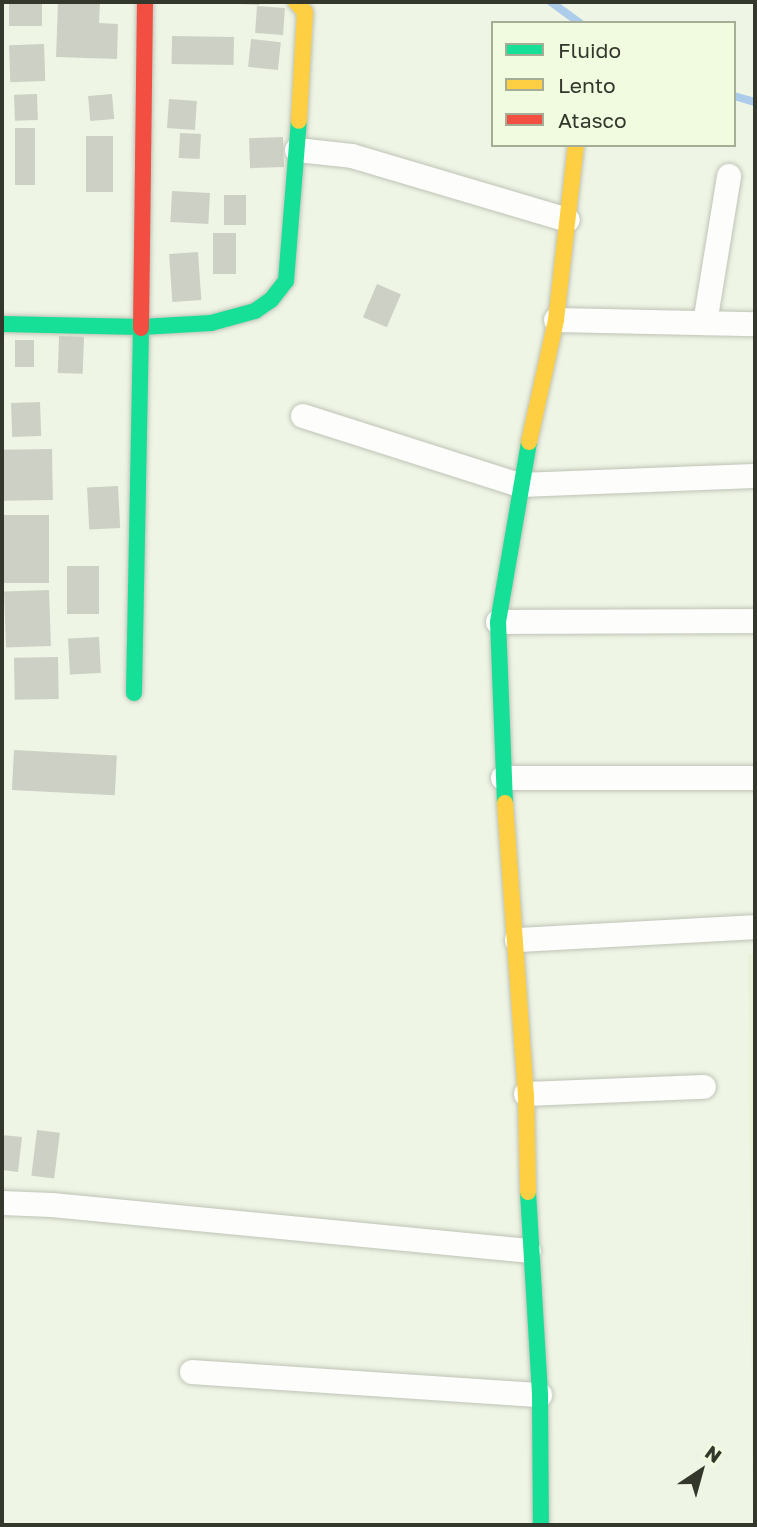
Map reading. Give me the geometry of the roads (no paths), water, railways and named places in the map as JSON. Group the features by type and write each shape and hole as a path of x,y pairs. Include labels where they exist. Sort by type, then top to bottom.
{"street":[{"path":"134,693 142,327 145,2"},
{"path":"2,324 142,327 211,323 255,311 271,300 286,282 305,12 296,2"},
{"path":"541,1525 540,1395 529,1251 526,1094 517,940 503,778 498,622 519,485 556,320 576,147"},
{"path":"297,150 352,156 568,220"},
{"path":"705,323 729,176"},
{"path":"556,320 755,324"},
{"path":"303,416 519,485 755,476"},
{"path":"498,622 755,621"},
{"path":"503,778 755,778"},
{"path":"517,940 755,927"},
{"path":"526,1094 705,1087"},
{"path":"2,1203 52,1205 529,1251"},
{"path":"191,1372 540,1395"}],"waterway":[{"path":"551,2 577,21"},
{"path":"736,97 755,102"}]}
